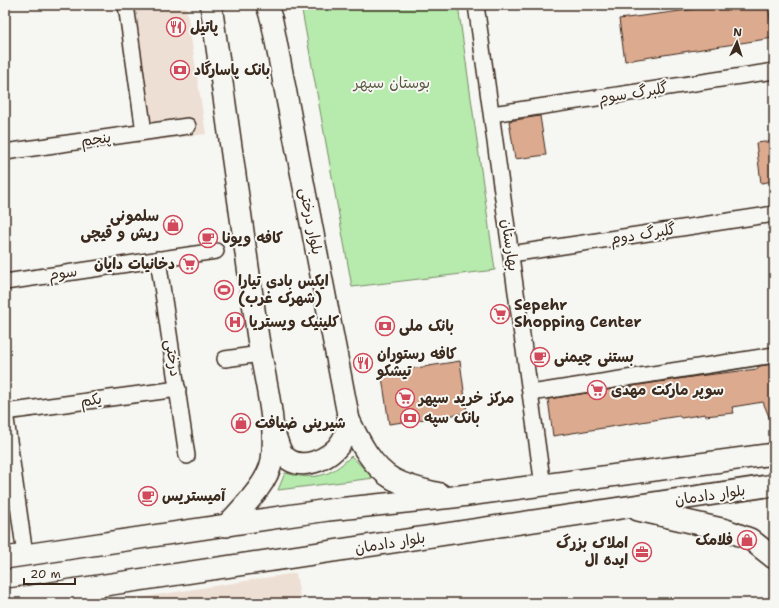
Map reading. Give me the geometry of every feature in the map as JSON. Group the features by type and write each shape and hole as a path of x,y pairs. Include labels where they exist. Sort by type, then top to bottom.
{"main road":[{"path":"211,5 260,354 273,429 282,454 299,463 314,463 327,457 336,450 343,440 349,420"},
{"name":"بلوار درختی","path":"270,10 349,420 367,454 391,478 414,487 453,497"},
{"path":"226,526 257,492 267,473 272,462 273,429"},
{"name":"بلوار دادمان","path":"15,557 328,510 543,486 774,454"},
{"name":"بلوار دادمان","path":"5,600 100,595 626,507 774,485"},
{"path":"626,507 726,530 750,539 774,558"}],"street":[{"path":"126,5 144,132"},
{"name":"بهارستان","path":"476,5 543,486"},
{"name":"گلبرگ سوم","path":"492,114 774,71"},
{"name":"پنجم","path":"5,152 188,126"},
{"name":"گلبرگ دوم","path":"511,254 774,214"},
{"name":"سوم","path":"5,282 216,251"},
{"name":"درختی","path":"158,259 188,456"},
{"path":"225,359 260,354"},
{"path":"531,393 774,355"},
{"name":"یکم","path":"5,412 178,389"},
{"path":"5,412 15,557"}],"shaded area":[{"path":"117,5 186,5 206,134 137,143"},
{"path":"296,573 301,603 127,603 126,600"}],"green space":[{"name":"بوستان سپهر","path":"301,5 458,5 495,270 352,287"},
{"path":"351,456 374,478 278,490 285,473 304,476 321,475 336,469"}],"building":[{"path":"727,5 768,5 773,38 625,61 619,19"},
{"path":"540,116 546,155 515,159 509,121"},
{"path":"774,141 774,181 761,183 756,143"},
{"path":"460,361 467,413 389,424 382,377 385,373"},
{"path":"774,364 774,429 763,402 732,407 734,413 705,416 705,414 681,418 679,416 553,436 548,399 698,376 757,369 759,366"}],"place":[{"name":"پاتیل","path":"176,27"},
{"name":"بانک پاسارگاد","path":"180,70"},
{"name":"سلمونی ریش و قیچی","path":"173,225"},
{"name":"کافه ویونا","path":"208,238"},
{"name":"دخانیات دایان","path":"189,264"},
{"name":"ایکس بادی تیارا (شهرک غرب)","path":"224,290"},
{"name":"Sepehr Shopping Center","path":"500,314"},
{"name":"کلینیک ویستریا","path":"235,322"},
{"name":"بانک ملی","path":"385,326"},
{"name":"بستنی چیمنی","path":"540,357"},
{"name":"کافه رستوران تیشکو","path":"363,363"},
{"name":"سوپر مارکت مهدی","path":"597,390"},
{"name":"مرکز خرید سپهر","path":"405,398"},
{"name":"بانک سپه","path":"410,418"},
{"name":"شیرینی ضیافت","path":"241,423"},
{"name":"آمیستریس","path":"148,496"},
{"name":"فلامک","path":"747,540"},
{"name":"املاک بزرگ ایده ال","path":"642,552"}]}
